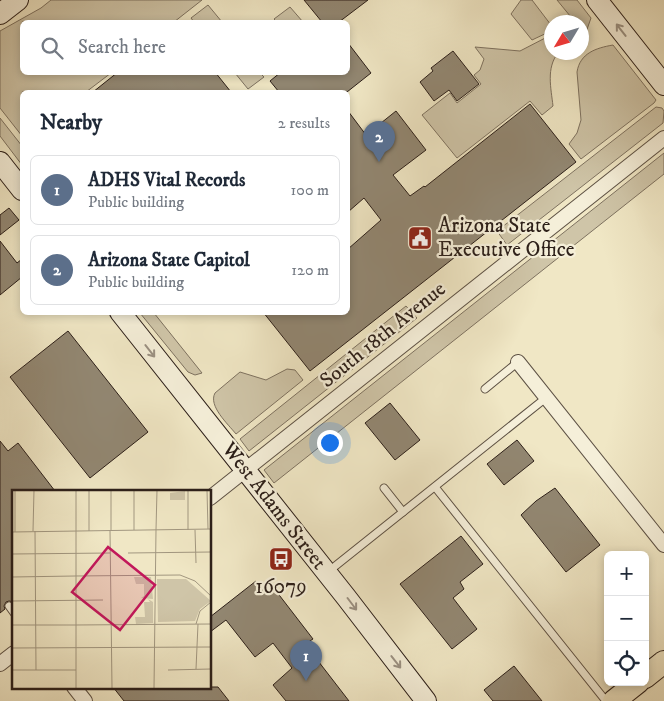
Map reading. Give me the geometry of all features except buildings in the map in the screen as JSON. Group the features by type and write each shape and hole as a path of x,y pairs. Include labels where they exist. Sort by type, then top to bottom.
{"main road":[{"path":"0,14 18,0"},
{"path":"597,0 664,85"},
{"path":"0,162 20,187"},
{"name":"West Adams Street","path":"122,315 426,701"},
{"path":"649,674 664,662"},
{"path":"614,701 633,686"}],"street":[{"name":"South 18th Avenue","path":"211,497 664,138"},
{"path":"518,362 664,546"},
{"path":"0,664 12,655"},
{"path":"75,688 85,701"}],"lane":[{"path":"485,388 518,362"},
{"path":"327,573 547,398"},
{"path":"435,486 606,701"},
{"path":"384,488 403,512"},
{"path":"9,606 12,610"}],"shaded area":[{"path":"51,0 202,0 177,20 20,20 20,75 108,75 89,90 20,90 20,133 0,108 0,31 41,8"},
{"path":"521,0 532,0 544,16 544,34 532,40 511,14"},
{"path":"557,0 577,0 589,15 569,15"},
{"path":"208,5 220,20 192,20 191,18"},
{"path":"290,7 301,20 275,20"},
{"path":"544,39 544,60 554,60 551,72 553,106 542,115 530,101 457,158 422,115 450,93 457,103 481,84 474,75 480,70 484,59 475,47 520,51"},
{"path":"613,45 656,100 581,159 569,144 577,133 581,120 577,72 582,60 589,60 589,53"},
{"path":"237,75 262,75 264,77 248,89"},
{"path":"656,107 662,108 664,111 663,123 507,245 497,231"},
{"path":"0,118 20,143 20,162 0,136"},
{"path":"664,153 664,174 274,483 264,470"},
{"path":"406,306 417,318 249,451 240,439"},
{"path":"142,315 156,315 202,373 195,375 188,372"},
{"path":"287,369 295,370 303,380 236,434 216,409 214,403 215,393 240,372 266,380"}],"place":[{"name":"Arizona State Capitol","path":"379,162"},
{"name":"Arizona State Executive Office","path":"420,238"},
{"name":"16079","path":"281,559"},
{"name":"ADHS Vital Records","path":"306,681"}]}
